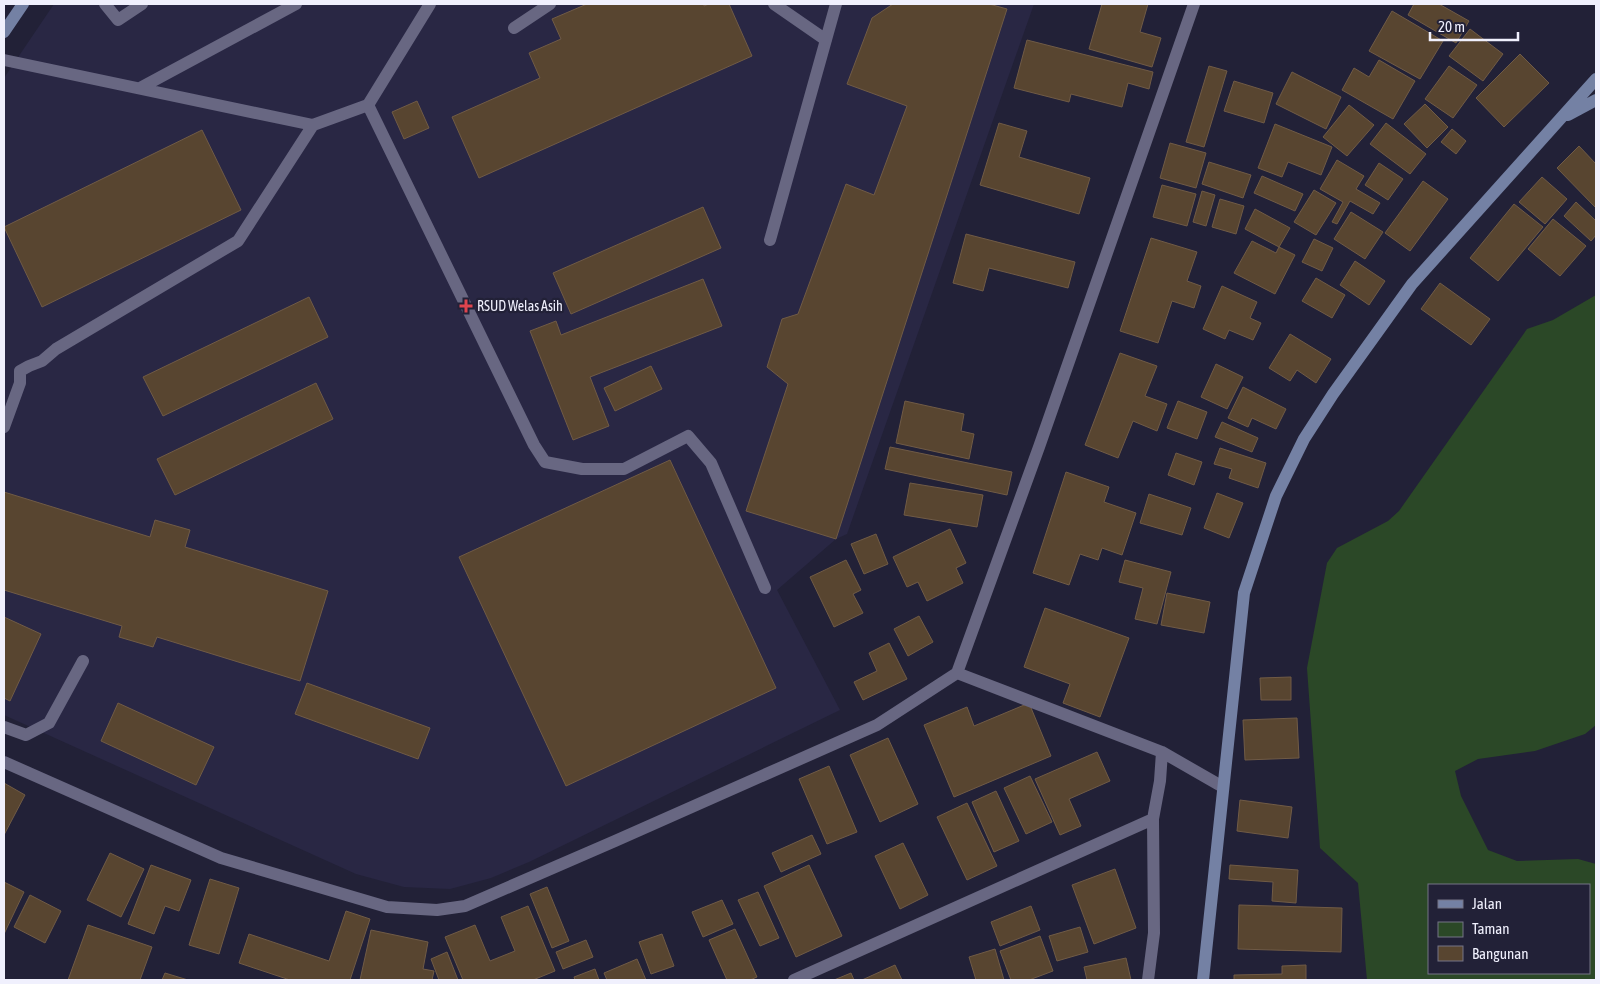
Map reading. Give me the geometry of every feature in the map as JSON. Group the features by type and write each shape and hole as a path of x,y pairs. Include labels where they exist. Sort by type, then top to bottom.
{"main road":[{"path":"4,32 23,4"},
{"path":"1203,980 1244,593 1276,496 1304,438 1412,284 1596,79"},
{"path":"1561,119 1596,100"}],"street":[{"path":"104,4 118,20 142,4"},
{"path":"140,88 296,4"},
{"path":"4,60 313,125 368,105 430,4"},
{"path":"514,28 550,4"},
{"path":"774,4 826,40"},
{"path":"770,240 836,4"},
{"path":"4,762 221,858 387,906 437,910 465,906 877,725 957,674 1039,447 1194,4"},
{"path":"368,105 534,445 545,462 582,469 624,469 688,436 711,463 765,588"},
{"path":"4,427 20,383 20,371 42,361 56,349 238,241 313,125"},
{"path":"4,727 26,735 49,723 83,661"},
{"path":"957,674 1162,752 1223,787"},
{"path":"1148,980 1154,933 1153,819 1160,781 1162,752"},
{"path":"794,980 1153,819"}],"shaded area":[{"name":"RSUD Welas Asih","path":"54,4 1034,4 847,534 836,539 777,590 840,710 529,862 491,878 450,889 404,887 356,874 4,715 4,78"}],"green space":[{"path":"1596,295 1596,725 1585,734 1535,751 1478,759 1455,771 1461,796 1488,850 1517,861 1578,859 1596,864 1596,980 1367,980 1358,883 1320,848 1307,668 1327,563 1337,548 1388,521 1399,511 1527,329 1553,320"}],"building":[{"path":"587,4 704,4 704,6 709,4 729,4 752,56 479,178 452,117 540,78 529,53 561,39 552,19"},
{"path":"893,4 989,4 1007,9 836,539 746,511 788,384 767,367 782,319 798,314 846,184 874,195 907,106 847,84 872,18"},
{"path":"1102,4 1148,4 1140,32 1161,38 1152,67 1089,49"},
{"path":"1414,4 1439,4 1469,21 1456,43 1408,15"},
{"path":"1392,11 1443,41 1420,79 1369,51"},
{"path":"1470,29 1503,54 1483,81 1449,56"},
{"path":"1027,40 1153,72 1149,89 1128,83 1122,107 1071,94 1069,102 1014,88"},
{"path":"1520,54 1549,83 1504,127 1476,98"},
{"path":"1379,60 1415,81 1393,119 1342,90 1354,68 1369,77"},
{"path":"1209,66 1227,71 1204,147 1186,142"},
{"path":"1449,66 1477,85 1453,118 1425,99"},
{"path":"1292,72 1341,97 1326,129 1276,104"},
{"path":"1234,81 1273,93 1264,123 1224,111"},
{"path":"417,101 429,128 404,139 392,112"},
{"path":"1425,104 1448,127 1427,148 1404,124"},
{"path":"1349,105 1374,125 1347,156 1323,137"},
{"path":"999,123 1027,131 1019,157 1090,178 1079,214 980,185"},
{"path":"1386,123 1426,154 1410,174 1370,144"},
{"path":"1275,124 1332,147 1321,175 1288,162 1282,177 1258,168"},
{"path":"1452,129 1466,141 1456,154 1441,142"},
{"path":"202,130 241,210 42,307 4,227"},
{"path":"1170,143 1206,153 1196,188 1160,178"},
{"path":"1579,146 1596,164 1596,208 1557,168"},
{"path":"1337,160 1364,176 1356,189 1380,203 1373,214 1350,201 1337,224 1332,222 1343,202 1320,189"},
{"path":"1209,162 1251,175 1243,198 1202,184"},
{"path":"1379,163 1403,179 1388,200 1365,185"},
{"path":"1262,176 1303,194 1295,211 1254,193"},
{"path":"1542,177 1567,199 1545,224 1519,202"},
{"path":"1423,181 1448,199 1410,251 1385,233"},
{"path":"1162,185 1196,194 1187,226 1153,217"},
{"path":"1314,190 1336,203 1316,235 1294,222"},
{"path":"1202,191 1215,195 1206,226 1193,222"},
{"path":"1220,199 1244,206 1236,234 1212,227"},
{"path":"1576,202 1596,221 1596,235 1591,241 1564,216"},
{"path":"1514,204 1543,227 1498,281 1470,258"},
{"path":"703,207 721,248 571,314 553,273"},
{"path":"1255,209 1290,228 1279,247 1245,229"},
{"path":"1351,212 1383,232 1365,259 1334,239"},
{"path":"1553,219 1586,246 1560,276 1528,249"},
{"path":"966,234 1075,262 1068,288 989,268 983,291 953,283"},
{"path":"1151,238 1197,252 1187,281 1201,286 1194,308 1172,301 1158,343 1120,331"},
{"path":"1314,239 1333,248 1322,271 1302,262"},
{"path":"1252,241 1276,253 1279,247 1295,255 1275,294 1234,273"},
{"path":"1355,261 1385,281 1369,305 1340,285"},
{"path":"1316,278 1345,295 1332,318 1302,301"},
{"path":"703,279 722,326 590,377 609,426 573,440 530,331 556,321 561,335"},
{"path":"1440,283 1490,319 1471,345 1421,309"},
{"path":"1222,286 1257,302 1250,318 1261,323 1253,340 1229,330 1225,339 1203,329"},
{"path":"309,297 328,337 163,416 143,377"},
{"path":"1290,334 1331,359 1316,383 1297,370 1290,381 1269,368"},
{"path":"1120,353 1157,366 1145,396 1167,404 1157,431 1133,421 1118,458 1085,445"},
{"path":"1216,364 1243,377 1227,409 1201,397"},
{"path":"651,366 662,389 615,411 604,388"},
{"path":"316,383 333,419 175,495 157,459"},
{"path":"1243,387 1286,409 1276,429 1252,418 1248,427 1228,418"},
{"path":"905,401 964,414 961,431 974,434 969,459 896,443"},
{"path":"1178,401 1207,412 1197,439 1167,428"},
{"path":"1222,422 1258,438 1252,452 1215,437"},
{"path":"890,447 1012,472 1007,495 885,469"},
{"path":"1220,448 1266,463 1258,488 1229,478 1232,469 1214,464"},
{"path":"1176,453 1202,462 1194,485 1168,475"},
{"path":"670,460 776,688 566,786 459,557"},
{"path":"1066,472 1109,487 1104,502 1136,513 1122,555 1102,548 1098,560 1080,554 1069,585 1033,573"},
{"path":"910,483 983,495 977,527 904,515"},
{"path":"4,492 150,537 155,520 190,530 185,547 328,591 300,681 157,637 153,647 119,637 122,626 4,590"},
{"path":"1217,493 1243,503 1229,538 1204,528"},
{"path":"1149,494 1191,508 1182,535 1140,523"},
{"path":"950,529 966,563 956,568 963,583 927,601 918,582 907,587 893,557"},
{"path":"876,534 888,564 864,574 851,544"},
{"path":"846,560 861,590 853,594 863,613 834,627 810,577"},
{"path":"1125,560 1171,572 1157,624 1135,619 1143,588 1119,582"},
{"path":"1167,593 1210,602 1204,633 1161,625"},
{"path":"1045,608 1129,638 1100,717 1063,703 1070,684 1024,667"},
{"path":"919,616 933,642 908,656 894,629"},
{"path":"4,617 41,634 10,701 4,698"},
{"path":"889,643 907,679 863,700 854,682 877,671 869,653"},
{"path":"1291,677 1291,700 1261,700 1260,678"},
{"path":"307,683 430,728 418,759 295,714"},
{"path":"118,703 214,747 196,785 101,741"},
{"path":"1029,703 1051,756 954,797 924,725 967,707 974,726"},
{"path":"1297,718 1299,758 1245,760 1243,720"},
{"path":"888,738 918,804 880,822 850,755"},
{"path":"1097,752 1110,781 1069,799 1081,826 1060,835 1035,779"},
{"path":"829,766 857,832 827,844 799,779"},
{"path":"1030,776 1052,822 1026,834 1004,788"},
{"path":"4,783 25,795 4,835"},
{"path":"996,791 1019,841 994,852 972,802"},
{"path":"1240,800 1292,807 1288,838 1237,831"},
{"path":"967,803 997,866 967,880 937,817"},
{"path":"812,835 821,854 781,872 772,853"},
{"path":"903,843 928,895 900,909 875,856"},
{"path":"110,853 144,869 121,917 87,900"},
{"path":"151,865 191,880 179,911 165,906 154,934 128,924"},
{"path":"809,865 842,936 796,957 764,886"},
{"path":"1230,865 1298,870 1296,903 1272,901 1273,882 1229,879"},
{"path":"1115,869 1136,928 1094,944 1072,885"},
{"path":"210,879 239,888 219,954 189,945"},
{"path":"4,882 24,892 4,934"},
{"path":"547,887 569,941 552,948 530,894"},
{"path":"758,892 779,938 760,946 738,900"},
{"path":"30,895 61,911 45,943 14,927"},
{"path":"722,900 733,924 703,937 692,912"},
{"path":"1239,905 1342,908 1341,952 1238,949"},
{"path":"528,906 555,971 533,980 463,980 445,937 475,925 490,961 515,951 501,917"},
{"path":"1031,906 1040,930 1000,946 991,922"},
{"path":"346,911 370,919 350,980 290,980 239,963 249,934 329,961"},
{"path":"88,925 152,947 140,980 68,980"},
{"path":"1080,927 1088,952 1057,961 1049,936"},
{"path":"735,929 757,977 750,980 727,980 709,940"},
{"path":"371,930 428,942 423,969 434,971 432,980 360,980"},
{"path":"662,934 674,966 651,974 639,942"},
{"path":"1040,936 1053,971 1029,980 1011,980 1000,951"},
{"path":"586,940 593,957 563,969 556,952"},
{"path":"995,949 1004,980 976,980 969,957"},
{"path":"447,952 458,980 439,980 431,959"},
{"path":"1126,958 1131,980 1087,980 1084,967"},
{"path":"637,959 646,980 607,980 604,973"},
{"path":"895,965 902,980 862,980"},
{"path":"1306,965 1306,980 1234,980 1234,975 1282,974 1282,966"},
{"path":"595,969 599,980 575,980 574,977"},
{"path":"165,973 188,980 162,980"},
{"path":"851,973 854,980 834,980"}],"place":[{"name":"RSUD Welas Asih","path":"466,306"}]}
